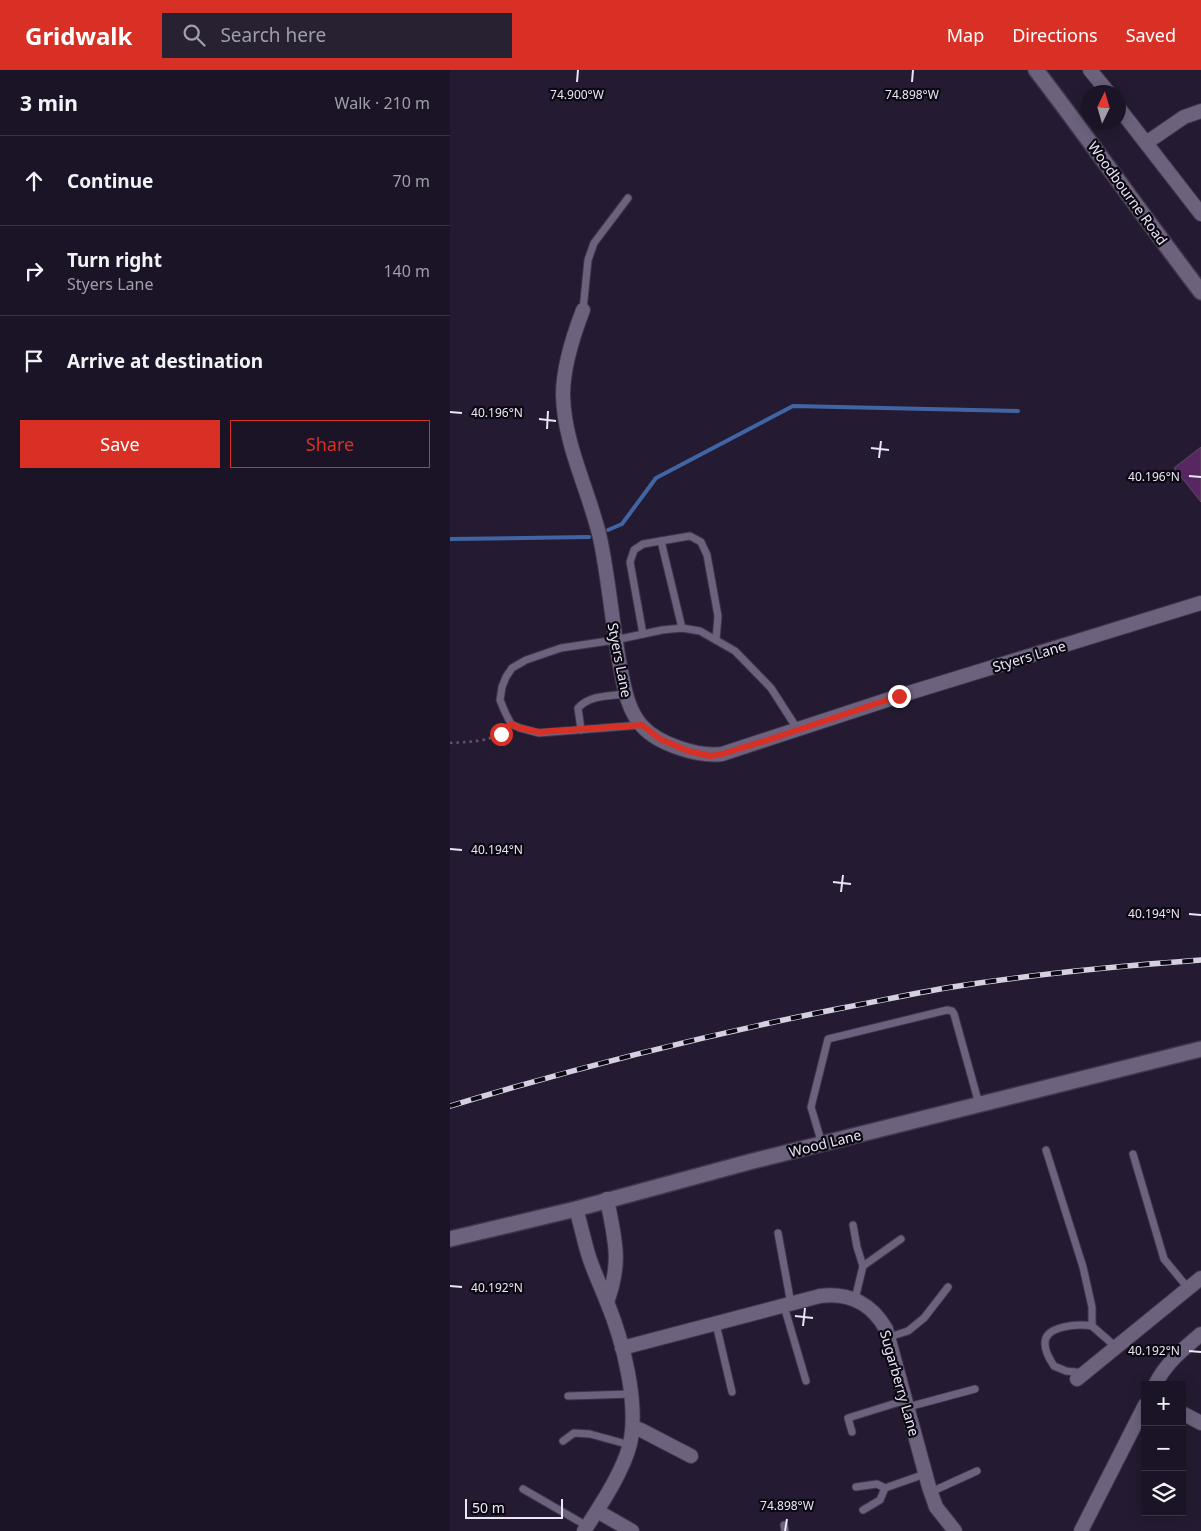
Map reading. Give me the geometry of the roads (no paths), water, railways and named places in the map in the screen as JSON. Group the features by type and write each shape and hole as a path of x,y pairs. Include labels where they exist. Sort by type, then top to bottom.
{"street":[{"name":"Woodbourne Road","path":"1036,70 1201,292"},
{"path":"1090,70 1102,85"},
{"path":"1146,143 1184,117 1201,111"},
{"path":"1126,117 1201,214"},
{"name":"Styers Lane","path":"583,310 574,333 566,368 563,393 564,408 575,461 600,538 625,694 642,725 660,739 688,751 710,756 722,754 899,696 1201,603"},
{"name":"Wood Lane","path":"450,1239 576,1209 607,1199 1201,1049"},
{"path":"607,1199 616,1244 617,1264 614,1282 607,1302"},
{"path":"576,1209 588,1254 607,1302 622,1348 633,1409 630,1445 622,1464 586,1529"},
{"path":"1081,1376 1201,1278"},
{"name":"Sugarberry Lane","path":"622,1348 829,1295 847,1296 855,1299 880,1318 886,1329 925,1474 936,1507 956,1531"},
{"path":"1157,1381 1160,1373 1183,1348 1201,1334"},
{"path":"1081,1531 1141,1413"},
{"path":"1186,1415 1201,1423"},
{"path":"633,1427 691,1456"},
{"path":"596,1511 632,1531"}],"lane":[{"path":"583,310 588,260 594,244 628,198"},
{"path":"643,634 630,562 634,550 643,544 690,536 701,542 707,555 718,616 716,640"},
{"path":"661,541 682,628"},
{"path":"642,725 539,732 520,728 511,724 500,700 506,677 512,668 526,660 561,648 682,628 700,631 735,651 771,688 798,730"},
{"path":"581,730 578,708 583,702 589,699 625,694"},
{"path":"822,1144 812,1107 828,1038 946,1010 952,1011 979,1104"},
{"path":"1046,1150 1083,1267 1092,1307 1092,1326"},
{"path":"1133,1154 1164,1259 1188,1288"},
{"path":"853,1225 857,1248 864,1266 855,1299"},
{"path":"778,1233 788,1305 806,1381"},
{"path":"864,1266 901,1239"},
{"path":"889,1337 908,1331 924,1318 948,1287"},
{"path":"716,1324 732,1392"},
{"path":"1081,1376 1054,1366 1047,1352 1046,1338 1061,1326 1092,1326 1116,1347"},
{"path":"852,1432 848,1418 975,1389"},
{"path":"568,1396 631,1394"},
{"path":"563,1441 574,1433 590,1434 630,1445"},
{"path":"931,1492 977,1470"},
{"path":"856,1487 877,1484 885,1488 925,1474"},
{"path":"863,1510 880,1500 885,1488"},
{"path":"522,1489 586,1529"}],"waterway":[{"path":"608,530 622,524 656,478 793,406 1018,411"},
{"path":"450,539 589,537"}],"railway":[{"path":"450,1106 547,1078 694,1040 911,994 1045,974 1201,960"}]}
